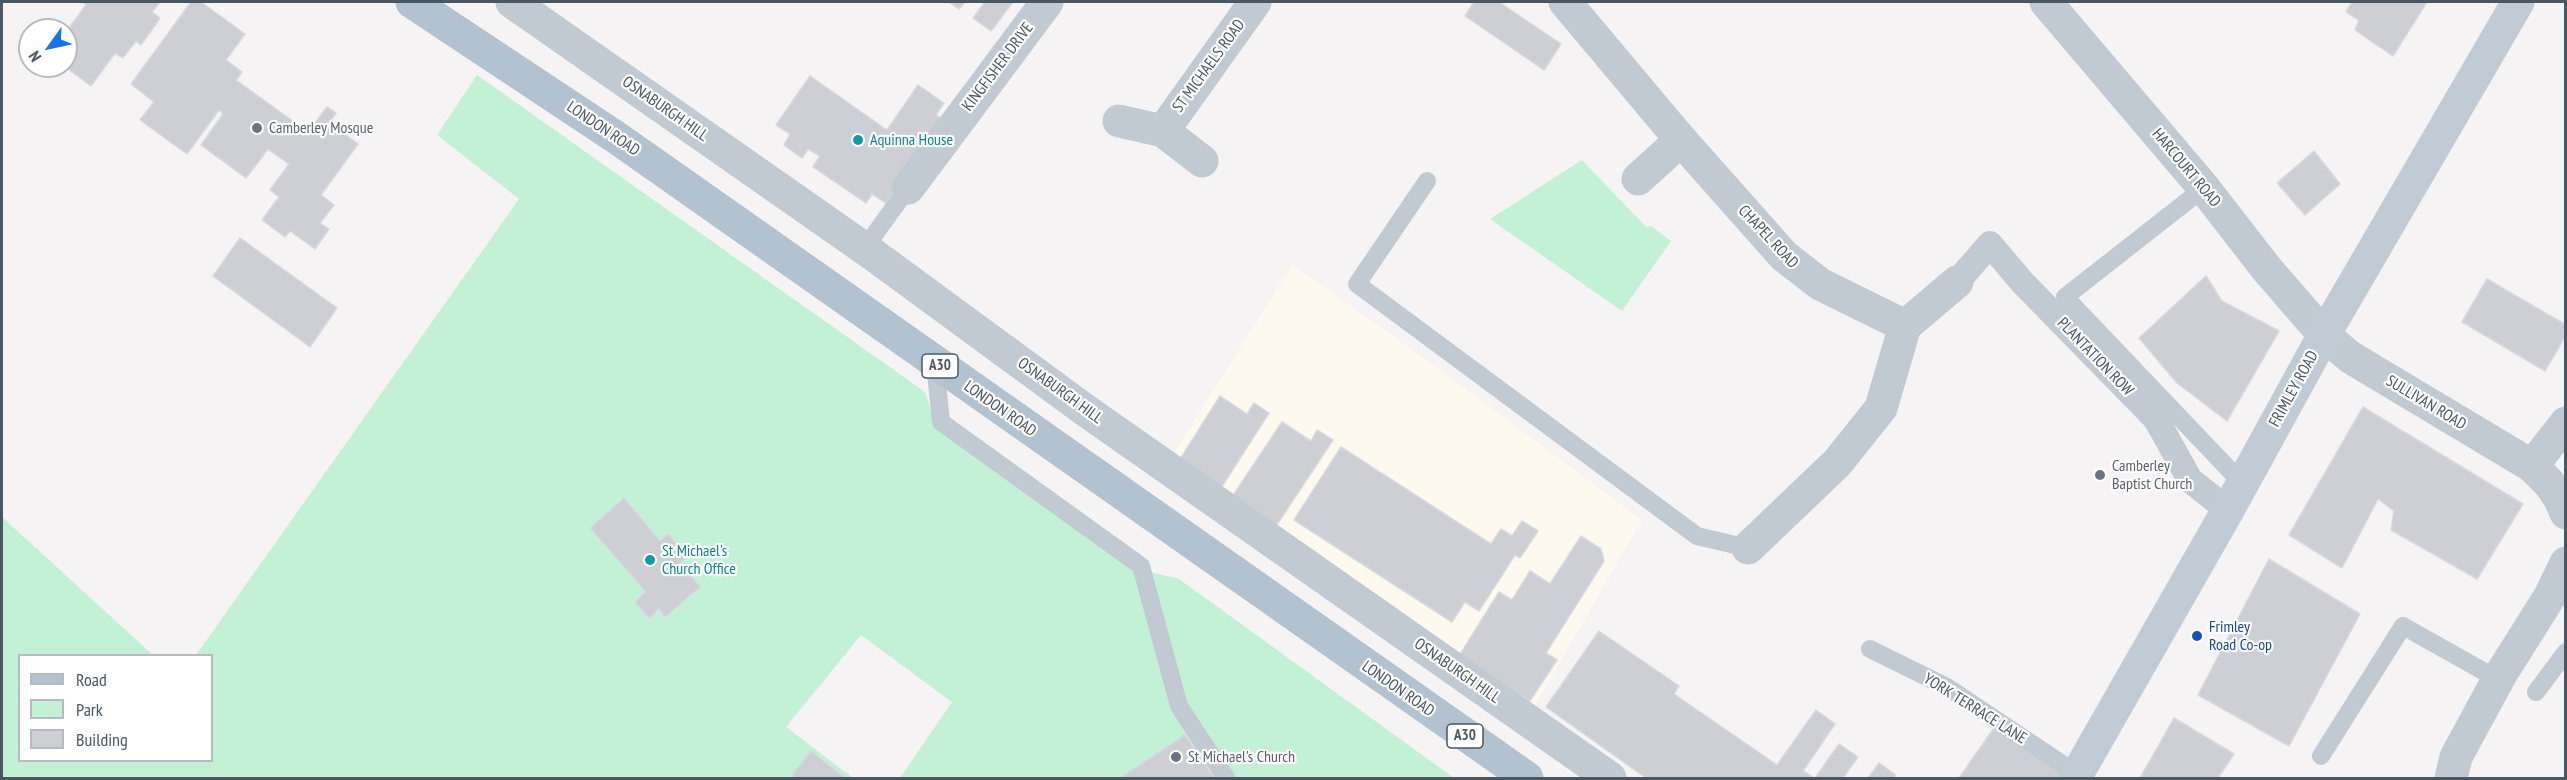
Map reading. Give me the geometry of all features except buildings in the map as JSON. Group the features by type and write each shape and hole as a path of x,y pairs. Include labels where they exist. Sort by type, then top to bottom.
{"main road":[{"name":"LONDON ROAD","path":"412,2 617,138 1527,778"},
{"name":"FRIMLEY ROAD","path":"2076,776 2325,334 2518,2"}],"street":[{"name":"OSNABURGH HILL","path":"512,2 864,249 1085,410 1610,778"},
{"name":"KINGFISHER DRIVE","path":"908,188 1047,2"},
{"name":"ST MICHAELS ROAD","path":"1163,131 1255,2"},
{"name":"CHAPEL ROAD","path":"1565,2 1681,140 1772,244 1796,268 1820,285 1905,326"},
{"name":"HARCOURT ROAD","path":"2046,2 2204,188 2266,268 2325,334"},
{"name":"ST MICHAELS ROAD","path":"1119,121 1163,131 1202,161"},
{"path":"1638,179 1681,140"},
{"name":"PLANTATION ROW","path":"1957,282 1990,244 2022,282 2156,419 2190,480 2235,496"},
{"path":"1748,548 1837,463 1881,408 1905,326 1957,282"},
{"name":"SULLIVAN ROAD","path":"2325,334 2350,357 2532,466 2564,503"},
{"path":"2532,466 2565,423"},
{"path":"2451,778 2456,757 2550,596 2565,563"}],"lane":[{"path":"1427,181 1357,284 1697,536 1748,548"},
{"name":"KINGFISHER DRIVE","path":"864,249 908,188"},
{"path":"2204,188 2065,297 2235,496"},
{"path":"935,363 941,422 1141,566 1179,706 1226,778"},
{"path":"2321,756 2403,626 2499,680"},
{"name":"YORK TERRACE LANE","path":"1870,649 1947,687 2076,776"},
{"path":"2536,692 2565,652"}],"shaded area":[{"path":"1292,265 1395,337 1642,520 1533,709 1171,458"}],"green space":[{"path":"477,75 925,392 937,427 1130,567 1179,579 1454,778 900,778 952,702 861,635 786,727 853,778 2,778 2,517 152,654 18,654 18,762 213,762 213,654 197,654 519,199 437,135"},
{"path":"1582,160 1646,227 1651,226 1671,241 1622,311 1490,219"}],"place":[{"name":"Camberley Mosque","path":"257,128"},
{"name":"Aquinna House","path":"858,140"},
{"name":"Camberley Baptist Church","path":"2100,475"},
{"name":"St Michael's Church Office","path":"650,560"},
{"name":"Frimley Road Co-op","path":"2197,636"},
{"name":"St Michael's Church","path":"1176,757"}]}
